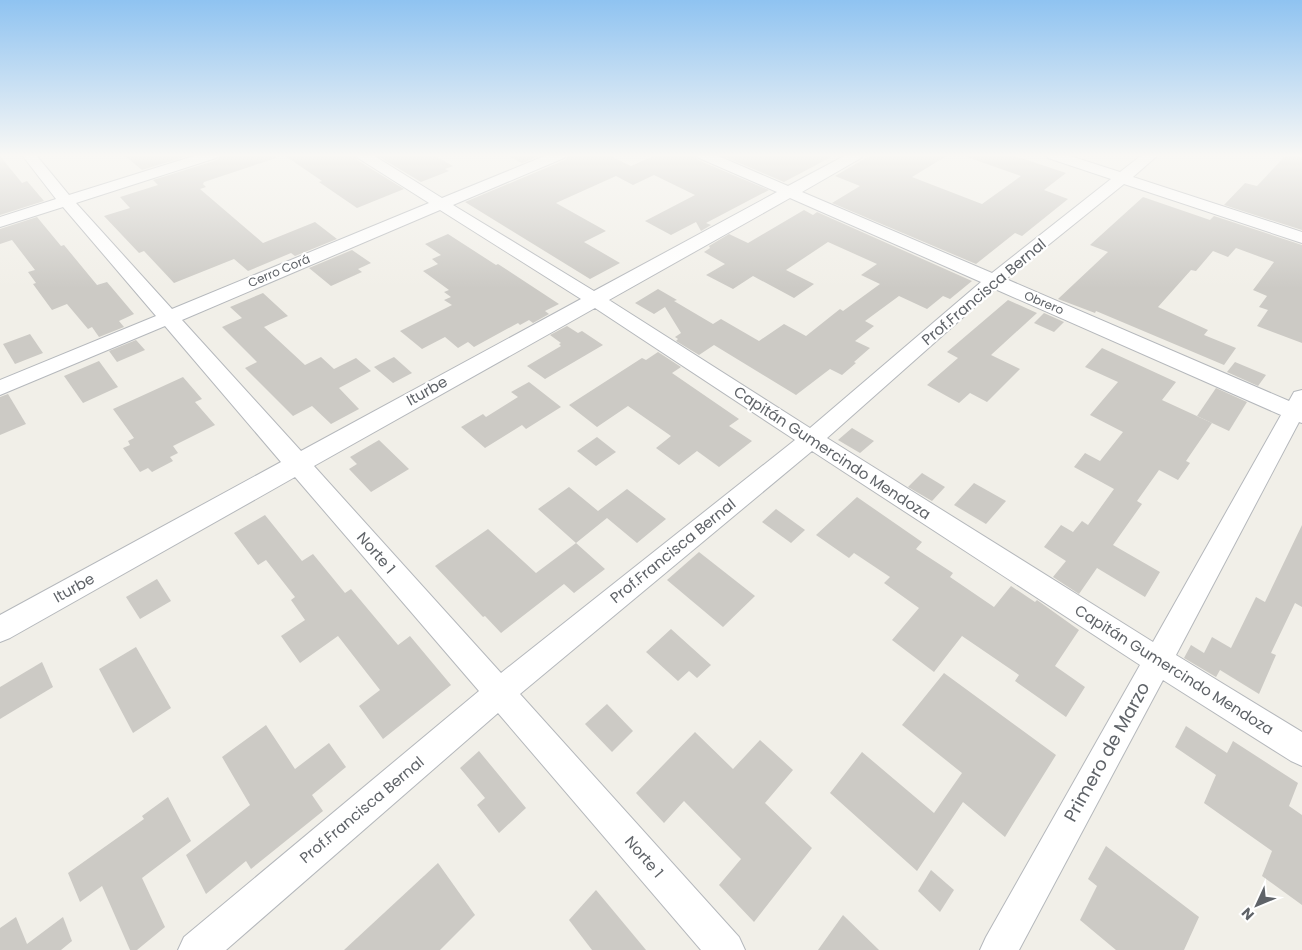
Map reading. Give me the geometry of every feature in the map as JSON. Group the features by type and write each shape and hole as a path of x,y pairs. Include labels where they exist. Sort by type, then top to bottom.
{"street":[{"name":"Norte 1","path":"64,199 726,950"},
{"path":"0,222 74,199"},
{"name":"Capitán Gumercindo Mendoza","path":"432,199 594,300 1157,661 1302,750"},
{"name":"Cerro Corá","path":"0,388 450,199"},
{"name":"Iturbe","path":"0,629 297,463 778,199"},
{"name":"Obrero","path":"808,199 993,281 1299,408"},
{"name":"Prof.Francisca Bernal","path":"197,950 499,693 810,440 993,281 1096,199"},
{"path":"1184,199 1302,238"},
{"name":"Primero de Marzo","path":"999,950 1157,661 1299,408"}],"building":[{"path":"0,199 43,199 44,201 0,215"},
{"path":"122,199 212,199 263,243 315,222 337,239 295,256 291,253 248,271 234,259 174,283 144,251 139,253 104,216 130,208"},
{"path":"344,199 378,199 357,208"},
{"path":"471,199 564,199 556,203 606,231 584,242 620,263 590,279 465,202"},
{"path":"687,199 751,199 706,223 711,225 701,231 696,222 671,235 645,221"},
{"path":"838,199 970,199 982,204 988,199 1068,199 1022,236 1015,233 976,264 832,203"},
{"path":"1140,199 1150,199 1210,220 1214,216 1302,245 1302,343 1257,326 1268,310 1259,307 1267,296 1253,290 1274,262 1236,248 1228,257 1213,251 1196,271 1191,270 1158,307 1208,330 1204,335 1236,348 1224,365 1096,311 1095,313 1058,299 1108,252 1090,245"},
{"path":"1229,199 1302,199 1302,230 1224,205"},
{"path":"804,210 813,215 817,212 972,281 950,299 943,296 927,309 899,296 865,321 874,326 855,341 870,348 854,362 856,363 842,375 830,369 796,395 714,345 699,355 676,341 678,339 675,337 681,333 665,307 654,314 635,303 658,289 677,300 674,301 713,324 721,319 759,341 784,324 806,336 840,309 843,311 880,284 861,275 877,264 828,242 786,270 814,284 794,298 753,276 733,289 706,275 725,264 704,252 710,248 709,246 729,234 748,243"},
{"path":"37,217 61,246 64,245 97,285 107,282 134,314 119,321 124,327 99,337 92,327 88,329 67,304 52,310 33,284 36,283 28,272 35,270 12,240 0,244 0,229"},
{"path":"448,234 559,304 545,311 549,314 533,323 529,320 520,325 518,323 474,347 468,342 458,348 445,337 422,349 400,331 452,305 444,300 451,297 444,292 449,290 423,271 438,264 432,259 441,255 425,244"},
{"path":"352,250 371,263 358,269 362,272 331,286 309,268"},
{"path":"263,293 288,316 264,327 305,365 321,357 334,369 356,358 371,371 339,388 359,409 331,424 312,406 293,416 245,368 257,362 222,327 242,318 230,307"},
{"path":"1008,300 1037,313 991,355 1020,369 987,402 970,393 959,403 927,385 958,358 947,352"},
{"path":"1044,313 1064,322 1054,332 1034,323"},
{"path":"567,326 578,333 582,331 603,345 545,379 527,366 561,346 559,344 561,343 550,335"},
{"path":"30,334 43,353 15,364 3,344"},
{"path":"136,340 145,350 117,362 109,351"},
{"path":"1102,348 1176,382 1162,400 1212,423 1186,461 1190,463 1178,480 1159,470 1137,501 1142,504 1113,545 1160,572 1145,597 1097,568 1079,594 1053,577 1066,561 1044,547 1061,525 1073,532 1082,521 1088,525 1114,489 1074,467 1085,453 1100,461 1123,432 1090,415 1118,382 1085,367"},
{"path":"658,352 681,367 672,373 739,419 729,426 752,441 719,467 697,451 679,465 656,448 671,436 628,406 597,427 569,405 642,358 646,360"},
{"path":"394,357 412,373 393,383 374,367"},
{"path":"99,361 118,387 83,403 64,376"},
{"path":"1235,362 1266,375 1258,386 1227,372"},
{"path":"183,377 202,399 195,402 215,425 173,446 178,453 170,457 173,461 152,472 148,468 140,472 123,448 130,445 128,441 134,438 113,409"},
{"path":"529,382 561,407 526,429 522,425 485,448 461,427 483,414 486,417 518,397 511,392"},
{"path":"1216,388 1247,402 1229,431 1197,416"},
{"path":"8,394 26,424 0,435 0,397"},
{"path":"852,428 874,441 860,453 838,440"},
{"path":"597,437 616,452 596,466 577,451"},
{"path":"379,440 409,469 371,492 349,469 357,464 350,457"},
{"path":"922,473 945,487 932,501 908,487"},
{"path":"974,483 1006,501 986,524 954,505"},
{"path":"569,487 598,511 627,489 666,519 637,543 607,518 576,543 538,509"},
{"path":"857,497 922,542 916,549 953,573 950,577 994,607 1011,586 1035,602 1037,600 1079,630 1055,666 1085,687 1066,717 1015,681 1019,675 962,636 934,672 892,640 919,608 884,583 890,577 854,553 849,558 816,535"},
{"path":"776,509 805,530 791,543 762,522"},
{"path":"265,515 302,561 313,554 345,593 351,589 398,645 410,636 451,685 383,739 359,706 380,690 338,636 300,663 281,636 305,620 291,600 295,597 266,560 258,565 234,533"},
{"path":"1302,525 1302,607 1295,603 1271,653 1276,655 1259,694 1220,670 1216,677 1184,658 1191,645 1204,653 1212,637 1231,648 1256,597 1265,602"},
{"path":"488,529 536,573 576,543 605,569 574,593 564,584 501,633 485,616 483,617 435,566"},
{"path":"699,552 755,596 723,627 667,580"},
{"path":"157,579 171,601 140,619 126,597"},
{"path":"671,629 711,665 697,678 689,671 678,681 646,652"},
{"path":"136,647 171,708 133,733 99,669"},
{"path":"42,662 53,687 0,719 0,687"},
{"path":"944,673 1056,755 1005,837 963,802 917,871 830,793 862,752 934,813 962,773 902,725"},
{"path":"607,704 633,731 612,752 585,724"},
{"path":"266,725 295,769 329,743 346,767 312,795 323,811 251,869 246,861 206,894 186,855 250,805 222,757"},
{"path":"1186,726 1227,753 1233,741 1298,783 1289,806 1302,815 1302,905 1262,876 1272,851 1204,803 1216,775 1175,747"},
{"path":"695,732 733,769 760,740 793,770 765,803 812,848 754,922 719,885 741,859 684,801 664,823 636,793"},
{"path":"479,751 526,808 499,833 477,805 485,798 460,768"},
{"path":"168,797 191,841 142,878 165,927 137,950 130,950 102,886 80,902 68,873 144,819 142,816"},
{"path":"1106,846 1199,917 1184,950 1116,950 1080,920 1097,886 1088,879"},
{"path":"438,863 475,915 440,950 344,950"},
{"path":"931,870 954,890 940,912 918,891"},
{"path":"596,890 646,950 592,950 569,920"},
{"path":"843,915 879,950 818,950"},
{"path":"16,917 27,944 63,917 72,941 61,950 0,950 0,928"}]}
